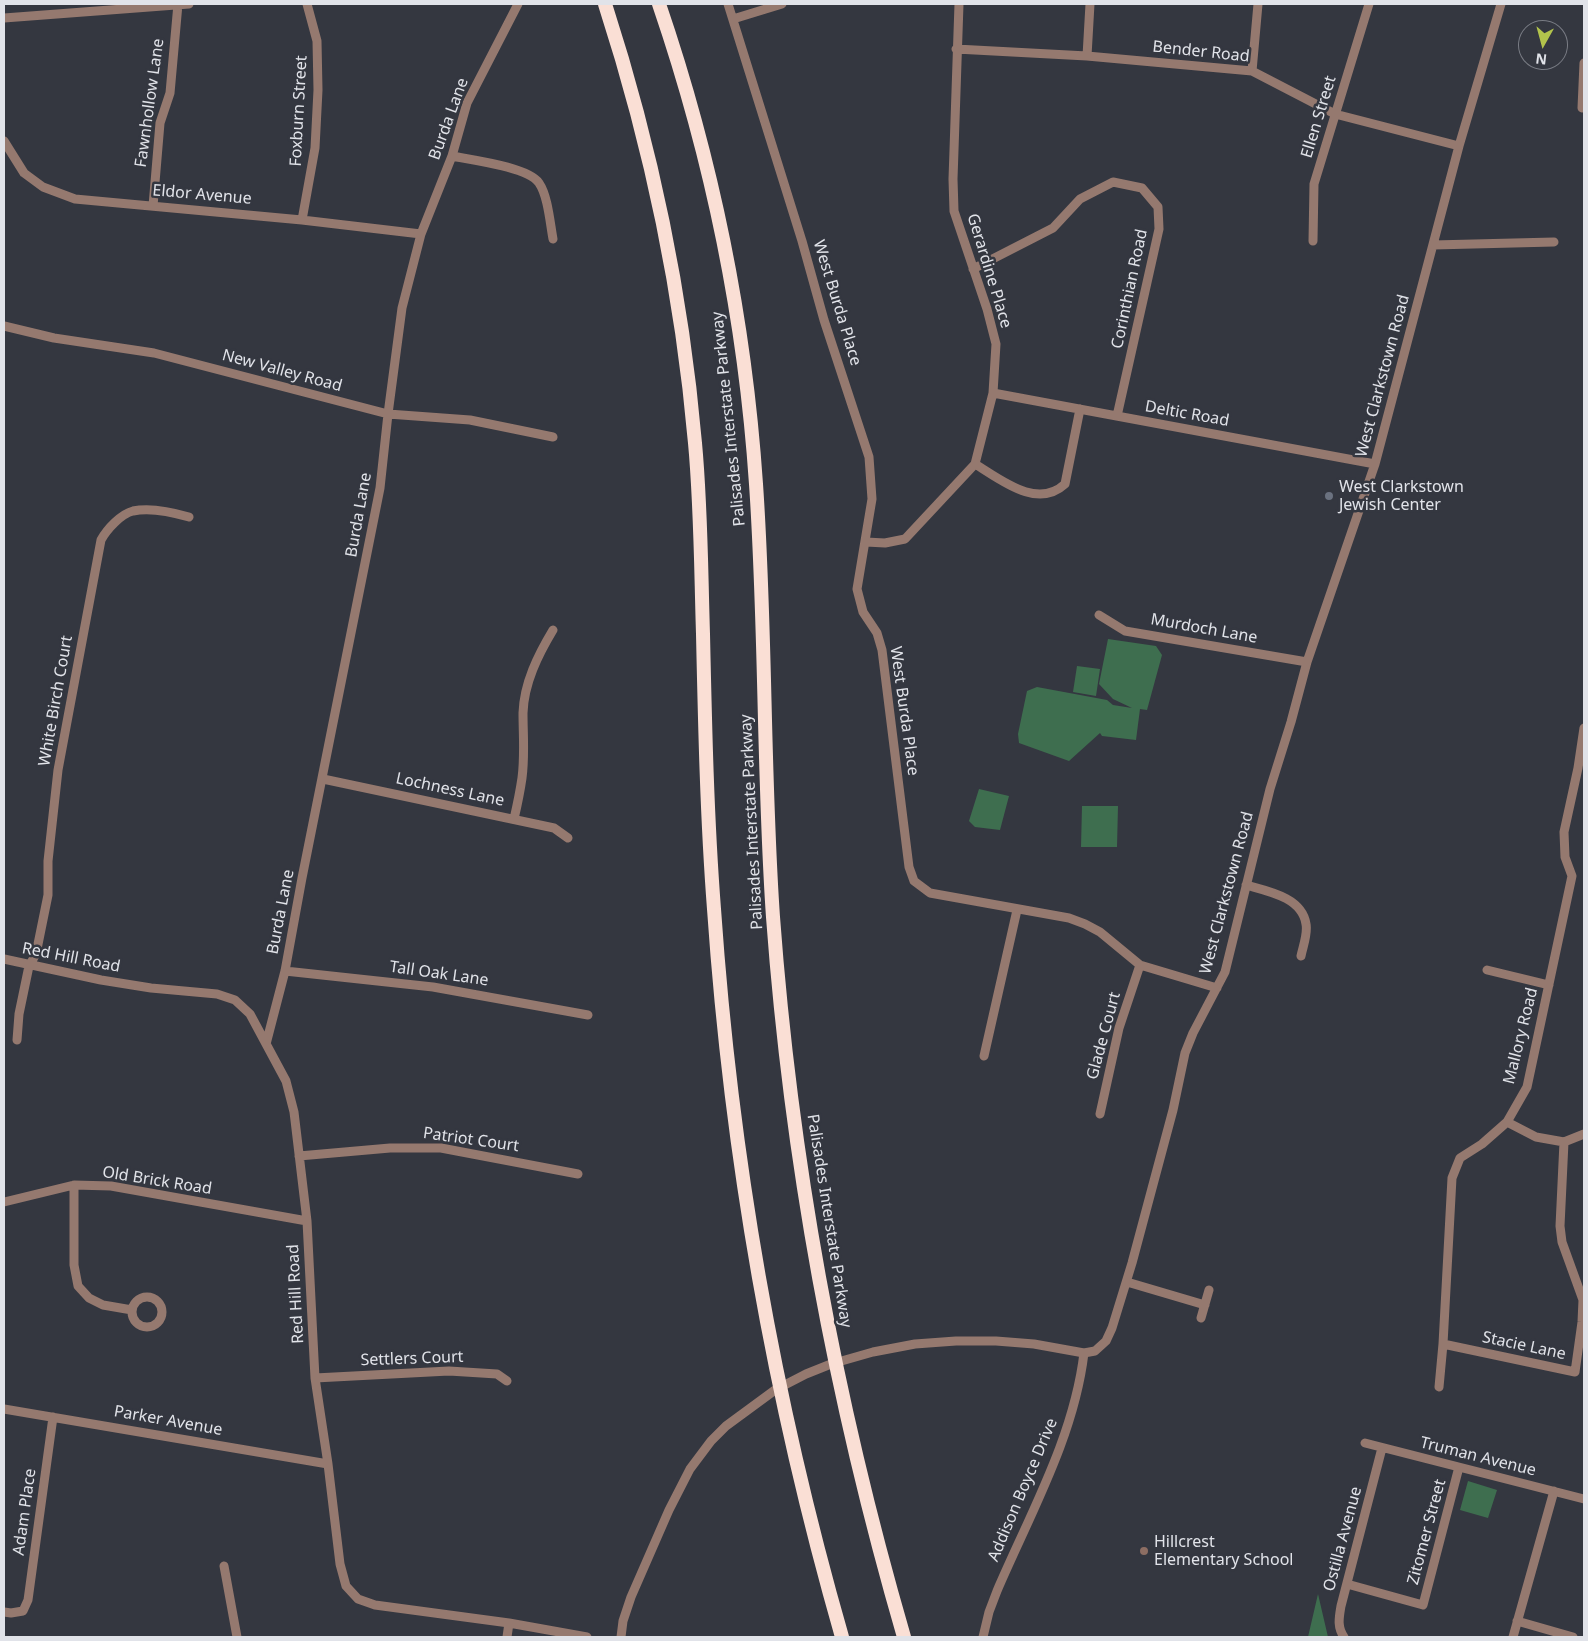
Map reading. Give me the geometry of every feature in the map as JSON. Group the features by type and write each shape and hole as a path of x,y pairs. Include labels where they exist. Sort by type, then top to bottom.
{"highway":[{"path":"605,4 628,80 656,191 677,302 690,396 700,510 707,793 712,880 722,1007 742,1171 766,1314 789,1429 816,1542 842,1637"},
{"name":"Palisades Interstate Parkway","path":"659,4 694,115 714,199 732,283 744,369 757,502 767,803 773,909 783,1025 803,1179 826,1313 852,1436 872,1522 904,1637"}],"street":[{"name":"Fawnhollow Lane","path":"153,206 160,123 170,93 178,4"},
{"path":"4,18 189,4"},
{"name":"Foxburn Street","path":"302,220 315,148 318,90 317,41 307,4"},
{"name":"Burda Lane","path":"266,1044 285,971 380,488 402,308 422,234 452,156 468,103 518,4"},
{"name":"West Burda Place","path":"728,4 802,242 824,320 869,457 872,499 857,589 863,612 877,633 882,650 908,867 914,881 930,893 1069,918 1100,932 1140,965 1217,988"},
{"path":"733,19 782,4"},
{"name":"Gerardine Place","path":"866,542 884,543 905,539 975,464 993,393 996,344 987,309 954,211 956,49 959,4"},
{"path":"1087,56 1090,4"},
{"path":"1252,71 1258,4"},
{"name":"Ellen Street","path":"1313,241 1314,184 1369,4"},
{"name":"West Clarkstown Road","path":"1084,1353 1095,1351 1106,1341 1127,1282 1173,1110 1185,1053 1193,1033 1225,972 1270,789 1307,662 1375,464 1458,146 1501,4"},
{"name":"Bender Road","path":"956,49 1087,56 1252,71 1334,114 1458,146"},
{"path":"1582,108 1584,63"},
{"name":"Eldor Avenue","path":"4,140 24,173 43,187 75,199 302,220 422,234"},
{"path":"452,156 530,174 539,182 544,194 553,239"},
{"name":"Corinthian Road","path":"974,269 1053,228 1080,199 1113,182 1142,188 1158,207 1159,229 1117,416"},
{"path":"1433,245 1554,242"},
{"name":"New Valley Road","path":"4,326 54,338 154,353 388,414 470,420 554,437"},
{"name":"Deltic Road","path":"993,393 1375,464"},
{"path":"975,464 1014,489 1028,493 1057,492 1065,484 1080,410"},
{"name":"White Birch Court","path":"17,1040 29,966 36,954 48,895 48,861 58,770 101,540 109,527 132,511 163,510 189,517"},
{"name":"Murdoch Lane","path":"1099,615 1125,631 1307,662"},
{"path":"514,819 522,778 523,711 528,683 540,651 553,630"},
{"name":"Mallory Road","path":"1439,1387 1452,1178 1460,1158 1482,1144 1507,1122 1527,1086 1572,876 1565,857 1564,832 1581,769 1584,728"},
{"name":"Lochness Lane","path":"323,779 554,828 568,838"},
{"path":"1246,885 1281,896 1294,904 1303,915 1306,924 1301,956"},
{"path":"984,1056 1017,910"},
{"name":"Red Hill Road","path":"4,960 142,986 217,994 235,1000 250,1014 286,1081 294,1112 307,1222 315,1378 340,1564 346,1586 358,1599 375,1605 509,1623 587,1637"},
{"name":"Glade Court","path":"1100,1114 1119,1028 1140,965"},
{"path":"1487,970 1549,985"},
{"name":"Tall Oak Lane","path":"285,971 434,987 588,1014"},
{"path":"1507,1122 1536,1137 1564,1142 1584,1134"},
{"name":"Stacie Lane","path":"1443,1344 1575,1372 1583,1300 1562,1242 1560,1226 1564,1142"},
{"name":"Patriot Court","path":"299,1156 390,1148 441,1148 578,1174"},
{"path":"74,1185 74,1265 78,1286 89,1298 103,1304 132,1310"},
{"name":"Old Brick Road","path":"4,1202 74,1185 110,1186 307,1222"},
{"path":"1127,1282 1204,1305"},
{"path":"1200,1318 1209,1290"},
{"path":"621,1637 623,1621 631,1597 669,1510 690,1469 719,1434 743,1412 767,1396 806,1374 853,1357 905,1346 971,1340 1017,1342 1084,1353"},
{"name":"Addison Boyce Drive","path":"983,1637 989,1612 997,1591 1042,1490 1068,1424 1078,1391 1084,1353"},
{"name":"Settlers Court","path":"315,1378 449,1371 497,1374 508,1381"},
{"name":"Parker Avenue","path":"4,1408 328,1464"},
{"name":"Adam Place","path":"4,1612 23,1611 28,1600 53,1416"},
{"name":"Truman Avenue","path":"1365,1443 1584,1499"},
{"name":"Ostilla Avenue","path":"1344,1637 1340,1631 1338,1618 1382,1448"},
{"name":"Zitomer Street","path":"1346,1584 1423,1604 1459,1467"},
{"path":"1513,1637 1554,1491"},
{"path":"224,1566 237,1637"},
{"path":"1517,1622 1573,1637"},
{"path":"507,1637 509,1623"}],"green space":[{"path":"1108,639 1156,646 1162,655 1147,710 1140,709 1136,740 1102,736 1100,733 1069,761 1019,743 1018,734 1027,691 1037,687 1107,700 1113,705 1132,708 1113,699 1099,684"},
{"path":"1077,666 1100,669 1096,696 1073,692"},
{"path":"979,789 1009,796 1000,830 975,827 969,821"},
{"path":"1082,806 1118,806 1117,847 1081,847"},
{"path":"1468,1481 1497,1490 1488,1518 1460,1510"},
{"path":"1318,1594 1328,1637 1308,1637"}],"place":[{"name":"West Clarkstown Jewish Center","path":"1329,496"},
{"name":"Hillcrest Elementary School","path":"1144,1551"}]}
